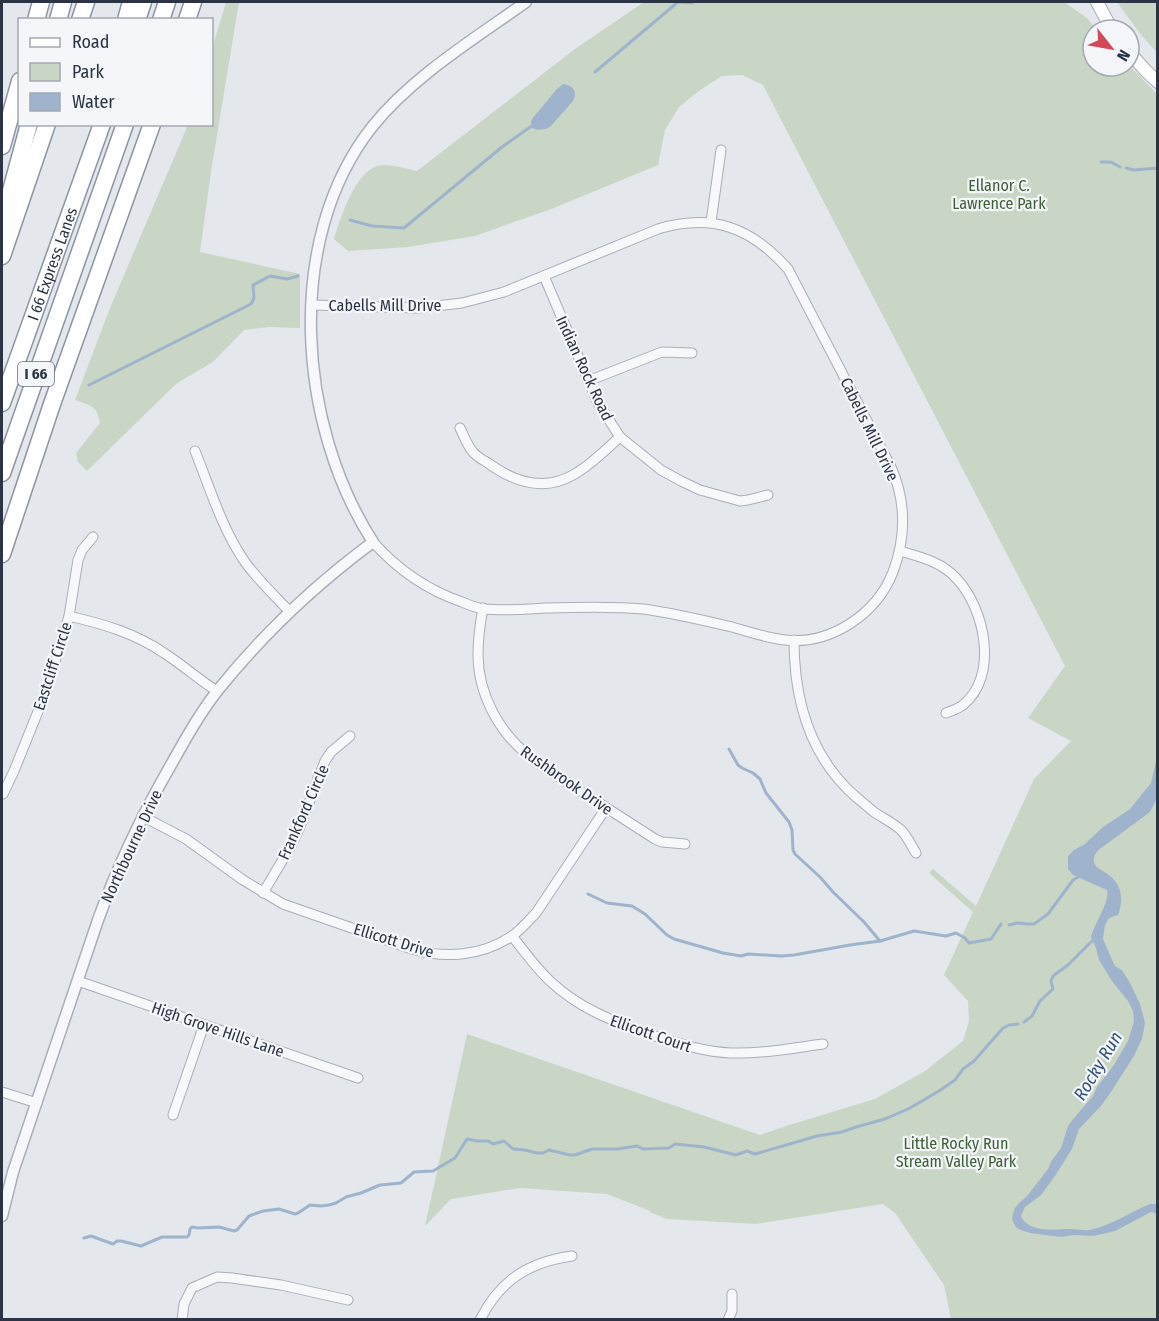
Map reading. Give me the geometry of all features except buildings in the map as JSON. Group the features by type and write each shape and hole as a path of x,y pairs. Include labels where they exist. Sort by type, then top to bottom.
{"highway":[{"path":"37,18 41,2"},
{"path":"59,18 63,2"},
{"path":"81,18 86,2"},
{"path":"127,18 131,2"},
{"path":"138,18 143,2"},
{"path":"148,18 153,2"},
{"path":"162,18 166,2"},
{"path":"188,18 193,2"},
{"path":"2,146 18,88"},
{"path":"2,224 27,126"},
{"path":"2,256 45,126"},
{"name":"I 66 Express Lanes","path":"2,403 98,126"},
{"path":"71,276 91,187 111,126"},
{"name":"I 66","path":"2,473 124,126"},
{"path":"2,554 52,404 151,126"}],"main road":[{"path":"1097,2 1106,18"},
{"path":"1141,65 1158,82"}],"street":[{"name":"Cabells Mill Drive","path":"312,305 418,308 482,298 504,292 658,228 683,223 711,222 753,238 771,251 788,269 891,466 902,505 903,532 900,551 891,578 881,594 860,617 843,628 809,639 794,640 774,638 696,618 636,609 608,607 483,609 451,599 416,581 393,563 373,542 353,509 333,459 324,426 317,396 313,361 311,327 313,279 323,221 343,171 383,113 437,66 525,2"},
{"path":"711,222 721,150"},
{"name":"Indian Rock Road","path":"544,276 598,403 620,437 661,470 700,490 740,501 768,495"},
{"path":"588,381 662,352 692,353"},
{"path":"460,428 472,451 478,457 506,476 537,483 554,482 573,475 586,467 620,437"},
{"path":"195,451 238,551 254,574 289,611"},
{"name":"Eastcliff Circle","path":"3,794 45,694 69,616 78,560 82,550 93,537"},
{"name":"Northbourne Drive","path":"2,1216 10,1180 113,879 142,816 191,730 218,691 289,611 373,542"},
{"path":"900,551 928,559 947,570 967,590 980,616 984,655 981,675 974,692 963,705 946,713"},
{"name":"Rushbrook Drive","path":"483,609 478,638 479,669 488,703 508,736 533,759 656,839 662,842 685,844"},
{"path":"69,616 104,624 139,638 218,691"},
{"path":"794,640 799,699 819,752 835,775 854,795 873,812 903,831 916,853"},
{"name":"Frankford Circle","path":"263,892 291,846 325,761 331,752 350,736"},
{"name":"Ellicott Drive","path":"142,816 186,839 284,904 412,949 448,955 467,953 497,944 512,936 536,913 606,808"},
{"name":"Ellicott Court","path":"512,936 543,974 570,998 598,1015 685,1046 729,1053 751,1053 823,1044"},
{"name":"High Grove Hills Lane","path":"78,981 358,1078"},
{"path":"173,1115 204,1024"},
{"path":"2,1092 37,1103"},
{"path":"480,1320 490,1302 518,1274 553,1259 572,1256"},
{"path":"182,1320 184,1304 192,1288 217,1277 280,1285 348,1300"},
{"path":"728,1320 732,1311 732,1294"}],"green space":[{"path":"226,2 239,2 200,252 300,274 300,328 268,327 244,330 214,361 176,384 87,471 78,462 76,453 100,423 99,417 95,409 75,400 110,308 188,126 213,126 213,46"},
{"path":"644,2 1064,2 1087,18 1081,18 1081,78 1141,77 1157,94 1157,1319 951,1319 944,1285 895,1213 883,1204 756,1224 667,1219 607,1194 520,1188 451,1199 425,1226 467,1034 760,1135 875,1099 925,1071 963,1041 969,1021 968,1001 944,975 973,912 929,873 933,869 976,906 1034,779 1071,741 1028,718 1065,666 763,85 742,75 722,76 679,107 665,130 658,165 554,208 475,236 408,247 348,251 334,239 351,194 365,174 374,167 384,165 417,171 575,49"},
{"path":"1117,2 1157,2 1157,53 1141,34 1141,18 1129,18"}],"water":[{"path":"563,84 574,90 573,101 550,127 541,130 532,128 532,119"},
{"path":"1157,757 1157,798 1150,812 1101,848 1094,859 1095,865 1109,875 1120,889 1121,905 1118,915 1109,918 1105,925 1103,939 1115,966 1122,970 1140,1004 1145,1023 1142,1039 1111,1092 1079,1129 1072,1149 1055,1176 1041,1195 1025,1207 1021,1216 1030,1226 1036,1228 1090,1230 1150,1204 1157,1204 1157,1216 1151,1212 1115,1231 1093,1236 1061,1237 1030,1233 1015,1226 1012,1219 1015,1208 1048,1169 1061,1148 1068,1126 1093,1096 1128,1041 1134,1021 1133,1011 1128,1001 1099,960 1091,937 1104,907 1107,890 1073,875 1068,869 1068,856 1103,827 1130,809 1151,783"}],"waterway":[{"path":"595,72 678,2 693,2"},
{"path":"350,220 372,226 404,228 502,147 533,125"},
{"path":"1101,162 1111,162 1120,167"},
{"path":"1126,168 1134,170 1158,168"},
{"path":"89,385 251,304 254,298 253,285 270,276 287,279 298,276"},
{"path":"729,749 738,765 760,779 766,793 789,822 795,854 864,922 880,941"},
{"path":"1009,925 1034,924 1048,914 1073,880 1078,877"},
{"path":"588,894 607,903 632,906 674,939 741,956 748,954 794,955 880,941 914,931 946,936 956,933 969,943 991,939 1001,924"},
{"path":"1024,1022 1032,1016 1040,1001 1053,989 1051,981 1053,976 1068,965 1095,938"},
{"path":"84,1238 91,1236 113,1244 121,1241 141,1246 162,1237 187,1237 192,1227 219,1227 234,1231 249,1216 263,1211 279,1209 295,1214 310,1205 329,1205 380,1185 401,1183 414,1172 433,1171 455,1158 467,1139 488,1141 493,1144 504,1141 513,1149 537,1153 549,1150 570,1155 592,1149 637,1146 643,1149 669,1148 675,1144 704,1147 736,1155 747,1151 755,1154 817,1136 842,1132 885,1119 910,1108 955,1080 1003,1028 1018,1024"}],"park label":[{"name":"Ellanor C. Lawrence Park","path":"999,194"},
{"name":"Little Rocky Run Stream Valley Park","path":"956,1152"}],"water label":[{"name":"Rocky Run","path":"1098,1066"}]}
